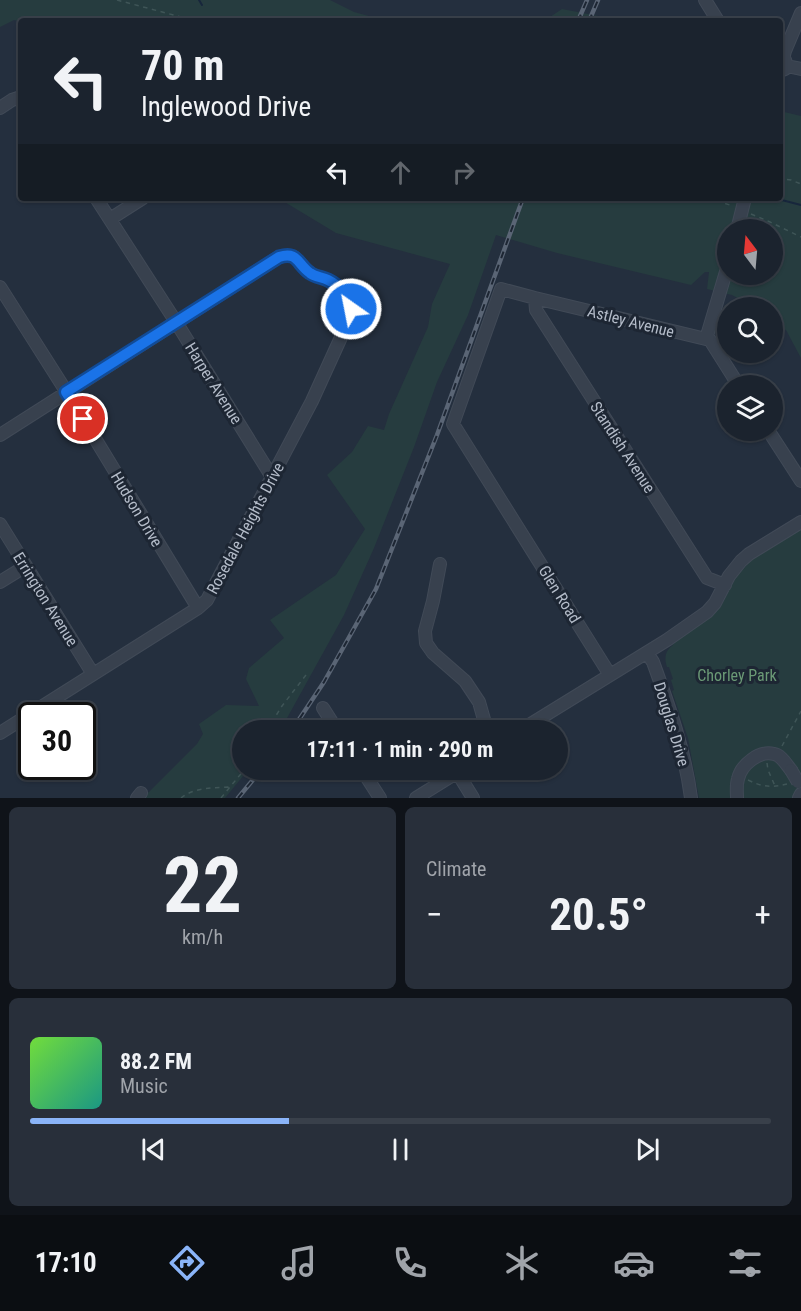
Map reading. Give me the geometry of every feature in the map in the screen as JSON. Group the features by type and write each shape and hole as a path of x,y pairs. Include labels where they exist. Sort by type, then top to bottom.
{"street":[{"path":"705,0 716,18"},
{"path":"801,13 785,51 783,64 801,69"},
{"path":"0,108 18,99"},
{"name":"Harper Avenue","path":"98,201 272,477"},
{"path":"110,219 137,201"},
{"path":"739,219 741,203"},
{"name":"Rosedale Heights Drive","path":"0,733 198,608 207,600 312,401 348,322 351,309 348,299 340,289 328,280 309,272 296,258 287,255 279,257 176,322"},
{"path":"723,285 706,339 710,340 732,375"},
{"name":"Hudson Drive","path":"0,287 198,608"},
{"name":"Astley Avenue","path":"453,424 501,289 706,339"},
{"name":"Standish Avenue","path":"535,298 536,310 707,578 724,585"},
{"path":"0,435 176,322"},
{"name":"Glen Road","path":"453,424 610,675"},
{"path":"775,441 801,481"},
{"path":"537,720 647,653 707,612 718,599 734,570 749,554 801,522"},
{"name":"Errington Avenue","path":"0,524 93,674"},
{"path":"440,564 425,631 426,643 433,653 458,673 470,688 482,710 484,720"},
{"path":"0,582 26,566"},
{"name":"Douglas Drive","path":"647,653 675,726 691,798"},
{"path":"323,708 331,720"},
{"path":"737,798 739,776 742,770 760,755 773,754 797,783 798,798"},
{"path":"368,780 380,798"},
{"path":"416,798 445,780"},
{"path":"464,780 473,798"}],"path":[{"path":"117,0 182,18"},
{"path":"783,179 801,184"},
{"path":"749,214 801,237"},
{"path":"273,720 306,675"},
{"path":"776,787 768,770 773,754 801,711"},
{"path":"739,776 760,787 797,783"},
{"path":"221,798 236,780"},
{"path":"181,798 186,794 208,788 230,787"}],"green space":[{"path":"0,0 330,0 354,12 376,18 18,18 18,21 14,20 0,27"},
{"path":"562,9 609,18 548,18"},
{"path":"783,112 801,116 801,358 786,330 783,329 783,297 736,297 707,289 709,272 705,272 691,285 557,253 496,235 468,315 437,382 374,548 344,615 286,720 232,720 232,780 240,780 225,798 142,798 197,744 203,734 199,724 226,705 259,706 246,679 249,668 284,638 270,620 336,575 365,529 327,475 352,452 368,426 384,430 428,327 432,304 450,264 336,233 283,201 783,201"},
{"name":"Chorley Park","path":"801,528 801,798 699,798 688,738 672,691 674,690 671,680 673,679 666,664 667,652 673,645 671,643 721,606 736,577 754,557"}],"waterway":[{"path":"199,0 202,5"},
{"path":"783,200 801,205"}],"railway":[{"path":"579,18 587,0"},
{"path":"590,18 598,0"},
{"path":"299,720 324,682 376,589 437,435 522,201"},
{"path":"238,798 253,780"}],"route":[{"path":"83,419 66,392 279,257 294,256 309,272 334,284 348,299 351,309"}]}
